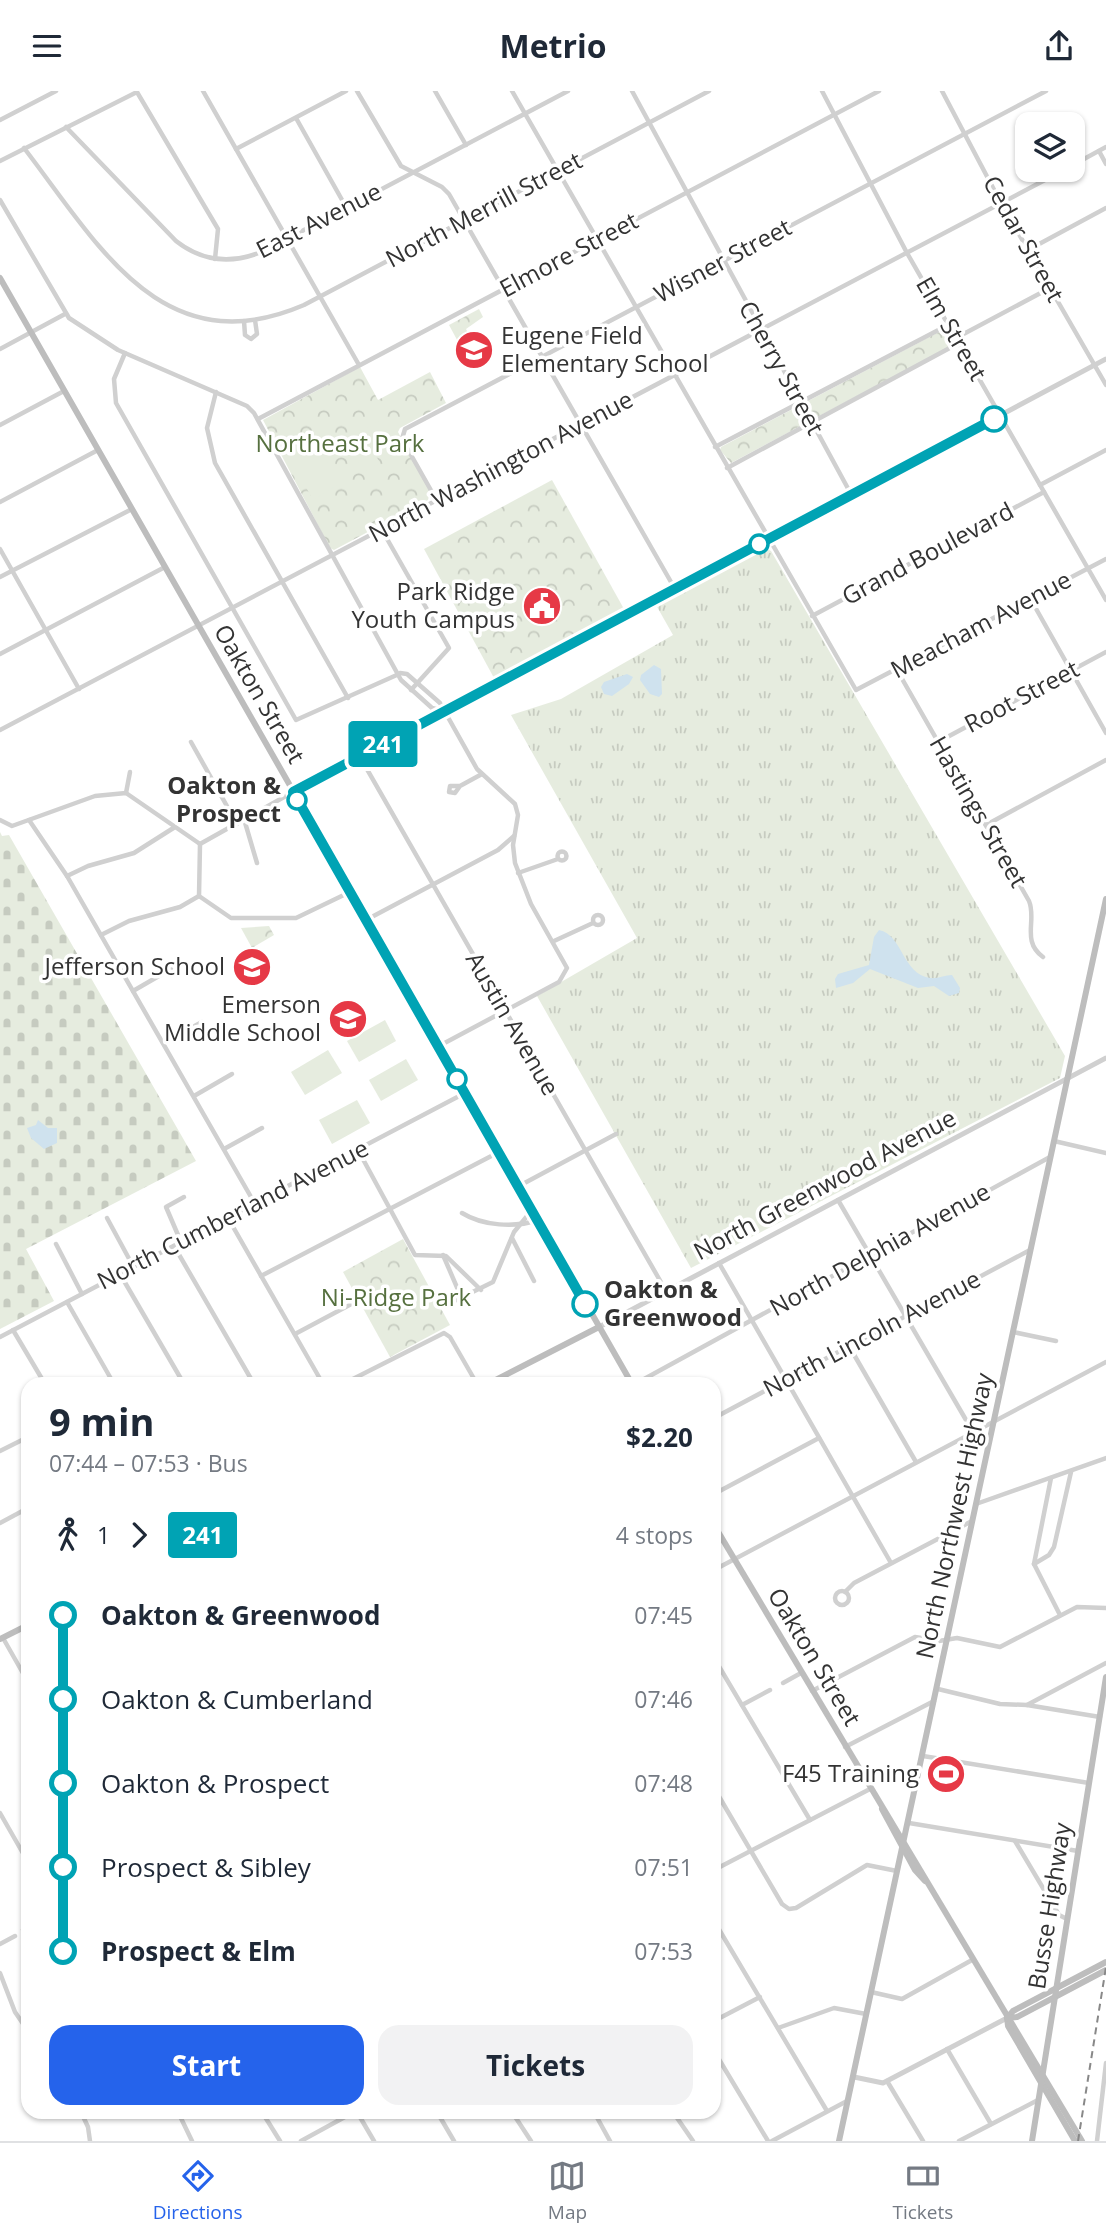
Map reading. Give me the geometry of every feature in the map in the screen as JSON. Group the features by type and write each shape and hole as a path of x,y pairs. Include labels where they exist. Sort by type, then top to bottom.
{"main road":[{"name":"Oakton Street","path":"0,278 630,1377"},
{"name":"North Northwest Highway","path":"839,2141 1106,899"},
{"name":"North Greenwood Avenue","path":"502,1377 599,1327"},
{"name":"Oakton Street","path":"721,1537 870,1789 892,1821 915,1870 925,1881"},
{"path":"1,1639 21,1629"},
{"name":"Busse Highway","path":"1032,2141 1106,1677"},
{"name":"Oakton Street","path":"882,1808 884,1818 1082,2141"},
{"path":"892,1821 909,1820"},
{"path":"896,1872 907,1868 915,1870"},
{"path":"1007,2018 1013,2011 1106,1962"},
{"path":"1007,2018 1017,2017 1106,1970"},
{"path":"1059,1971 1068,1977 1077,1977"},
{"name":"Oakton Street","path":"1007,2018 1008,2026 1075,2141"}],"street":[{"path":"0,120 56,91"},
{"path":"203,91 359,365"},
{"path":"236,149 346,91"},
{"path":"357,91 398,162 411,173 442,187 464,221 675,589"},
{"path":"435,91 466,145"},
{"path":"512,91 812,616"},
{"name":"East Avenue","path":"66,127 176,241 189,250 215,259 247,257 287,239 568,91"},
{"name":"North Merrill Street","path":"24,148 112,263 132,282 153,298 188,314 244,321 291,310 320,296 709,91"},
{"name":"Elm Street","path":"822,91 907,253 1106,600"},
{"name":"Elmore Street","path":"258,419 879,91"},
{"name":"Cedar Street","path":"942,91 1001,203 1106,385"},
{"name":"Wisner Street","path":"437,501 401,433 1046,91"},
{"path":"0,161 137,92 143,98 218,229 215,259"},
{"name":"Cherry Street","path":"633,92 851,494"},
{"path":"296,118 346,207"},
{"path":"1085,159 1106,147"},
{"path":"1099,151 1106,164"},
{"name":"North Washington Avenue","path":"0,730 1041,182"},
{"path":"0,200 65,314 125,353 247,406 258,419 332,557 400,673 401,680 432,708 444,711"},
{"path":"1028,250 1106,208"},
{"path":"727,468 1050,288"},
{"path":"0,349 65,314"},
{"name":"North Merrill Street","path":"244,321 245,335 251,339 257,334 255,320"},
{"path":"715,447 948,325"},
{"path":"125,353 114,379 117,403 296,720 405,673 444,711 482,774 515,804 518,815 513,857 531,904 567,964 567,972 559,982 439,1046"},
{"path":"200,844 1106,359"},
{"path":"0,425 65,391"},
{"path":"216,392 207,428 210,452 348,698"},
{"path":"0,502 98,450"},
{"name":"Grand Boulevard","path":"1040,485 1106,450"},
{"name":"Grand Boulevard","path":"812,616 1044,492"},
{"path":"0,577 132,509"},
{"path":"382,530 449,648 411,690"},
{"path":"0,549 79,689"},
{"name":"Meacham Avenue","path":"812,616 856,689 1106,559"},
{"path":"0,654 165,568"},
{"path":"1030,598 1106,733"},
{"name":"Root Street","path":"938,742 1106,652"},
{"name":"Hastings Street","path":"897,670 1032,906 1030,934 1037,951 1043,957"},
{"path":"191,742 236,824"},
{"name":"Austin Avenue","path":"360,757 666,1291"},
{"path":"986,825 1106,760"},
{"path":"126,793 130,772"},
{"path":"460,786 482,774"},
{"path":"0,821 12,826 95,796 126,793 200,844"},
{"path":"244,819 257,863"},
{"path":"29,820 67,876 255,1204"},
{"path":"67,876 83,867 143,849 176,827"},
{"path":"366,920 498,850 515,835"},
{"path":"199,896 200,844"},
{"path":"498,850 513,857"},
{"path":"518,873 558,859"},
{"path":"199,896 231,918 301,917 350,892"},
{"path":"102,936 129,921 180,907 199,896"},
{"path":"554,941 593,923"},
{"path":"133,991 171,969"},
{"path":"163,1043 202,1022"},
{"name":"North Greenwood Avenue","path":"599,1327 1106,1058"},
{"path":"194,1096 232,1074"},
{"name":"North Cumberland Avenue","path":"0,1337 465,1093"},
{"path":"224,1149 262,1128"},
{"path":"519,1186 616,1134"},
{"path":"1054,1141 1106,1153"},
{"path":"358,1150 415,1255 443,1255 481,1290"},
{"path":"261,1276 499,1151"},
{"name":"North Delphia Avenue","path":"647,1377 1051,1157"},
{"path":"181,1242 166,1207 184,1197"},
{"path":"838,1200 973,1432"},
{"path":"446,1305 481,1290 496,1277 512,1238 532,1210"},
{"path":"462,1213 481,1223 520,1225 538,1220"},
{"path":"107,1217 134,1266"},
{"path":"228,1218 319,1377"},
{"path":"512,1238 534,1281"},
{"path":"56,1244 82,1293"},
{"path":"174,1246 250,1377"},
{"name":"North Lincoln Avenue","path":"721,1414 1031,1250"},
{"path":"443,1255 462,1299"},
{"path":"719,1263 891,1563"},
{"path":"120,1273 180,1377"},
{"path":"295,1334 357,1301"},
{"path":"67,1302 110,1377"},
{"path":"13,1330 41,1377"},
{"path":"1013,1332 1056,1341"},
{"path":"358,1377 446,1334 473,1377"},
{"path":"849,1346 916,1462"},
{"path":"721,1566 1106,1362"},
{"path":"721,1490 819,1438"},
{"path":"0,1451 21,1440"},
{"path":"976,1504 1106,1458"},
{"path":"1034,1564 1044,1559 1054,1547 1071,1471"},
{"path":"1052,1478 1034,1564 1060,1615"},
{"path":"0,1523 21,1512"},
{"path":"845,1592 854,1583 973,1521"},
{"path":"812,1691 915,1637 957,1638 1000,1647 1081,1605 1106,1608"},
{"path":"1,1639 21,1671"},
{"path":"1027,1705 1106,1663"},
{"path":"721,1670 810,1820"},
{"path":"783,1683 801,1673"},
{"path":"938,1689 1000,1704 1027,1705 1100,1717"},
{"path":"743,1706 770,1690"},
{"path":"845,1747 935,1700"},
{"path":"923,1756 1089,1783"},
{"path":"721,1866 870,1789"},
{"path":"721,1800 782,1904 789,1909 796,1908 867,1865 896,1872"},
{"path":"0,1813 21,1850"},
{"path":"909,1820 1078,1851"},
{"path":"1015,1840 1059,1915 1067,1919"},
{"path":"721,1933 827,2111"},
{"path":"0,1944 15,1936"},
{"path":"871,1992 902,1999 972,1960"},
{"path":"0,1973 21,2021"},
{"path":"721,2017 760,1997"},
{"path":"778,2028 834,2008 866,2014"},
{"path":"854,2077 879,2083 887,2081 1007,2018"},
{"path":"947,2049 991,2124"},
{"path":"721,2062 770,2141 848,2100"},
{"path":"1097,2141 1103,2117 1098,2109 1106,2063"},
{"path":"887,2081 923,2141"},
{"path":"959,2141 1038,2100"},
{"path":"84,2119 90,2141"},
{"path":"181,2119 192,2141"},
{"path":"266,2119 280,2141"},
{"path":"301,2141 343,2119"},
{"path":"360,2119 374,2141"},
{"path":"441,2119 454,2141"},
{"path":"517,2119 531,2141"},
{"path":"598,2119 610,2141"},
{"path":"678,2119 693,2141"}],"green space":[{"path":"479,309 483,317 466,329 473,343 462,349 449,325"},
{"path":"948,331 954,339 949,347 731,463 720,450 721,447 939,332"},
{"name":"Northeast Park","path":"360,367 378,400 430,372 446,403 400,428 398,432 430,492 428,500 334,550 330,548 263,420"},
{"path":"381,420 399,452 383,461 365,429"},
{"path":"362,431 380,463 364,472 346,440"},
{"path":"313,436 339,484 313,500 286,451"},
{"path":"552,480 624,609 494,678 424,549"},
{"path":"762,546 771,551 1065,1056 1060,1078 691,1268 537,996 637,938 511,715 561,699 673,635 656,605"},
{"path":"0,832 2,836 9,835 196,1161 26,1249 54,1301 0,1329"},
{"path":"269,926 274,935 252,948 241,928"},
{"path":"385,1020 396,1041 359,1062 347,1041"},
{"path":"328,1050 342,1073 305,1095 291,1072"},
{"path":"406,1059 418,1080 381,1101 369,1080"},
{"path":"357,1100 370,1123 332,1144 319,1120"},
{"name":"Ni-Ridge Park","path":"403,1239 450,1325 390,1357 343,1272"}],"water":[{"path":"654,665 661,669 662,694 659,697 650,694 640,680 641,675"},
{"path":"627,674 633,677 629,684 612,696 604,694 601,687 604,682"},
{"path":"879,930 893,939 914,970 921,975 933,978 952,975 960,988 959,993 949,996 934,986 918,988 870,969 853,983 836,988 835,979 838,974 869,965 874,937"},
{"path":"38,1120 48,1128 57,1128 57,1143 44,1149 31,1138 27,1128 36,1125"}],"railway":[{"path":"1078,2141 1106,1967"}],"bus line":[{"name":"241","path":"585,1304 293,792 994,419"}],"place":[{"name":"Eugene Field Elementary School","path":"474,350"},
{"name":"Park Ridge Youth Campus","path":"542,606"},
{"name":"Oakton & Prospect","path":"297,800"},
{"name":"Jefferson School","path":"252,967"},
{"name":"Emerson Middle School","path":"348,1019"},
{"name":"Oakton & Greenwood","path":"585,1304"},
{"name":"F45 Training","path":"946,1774"}]}
